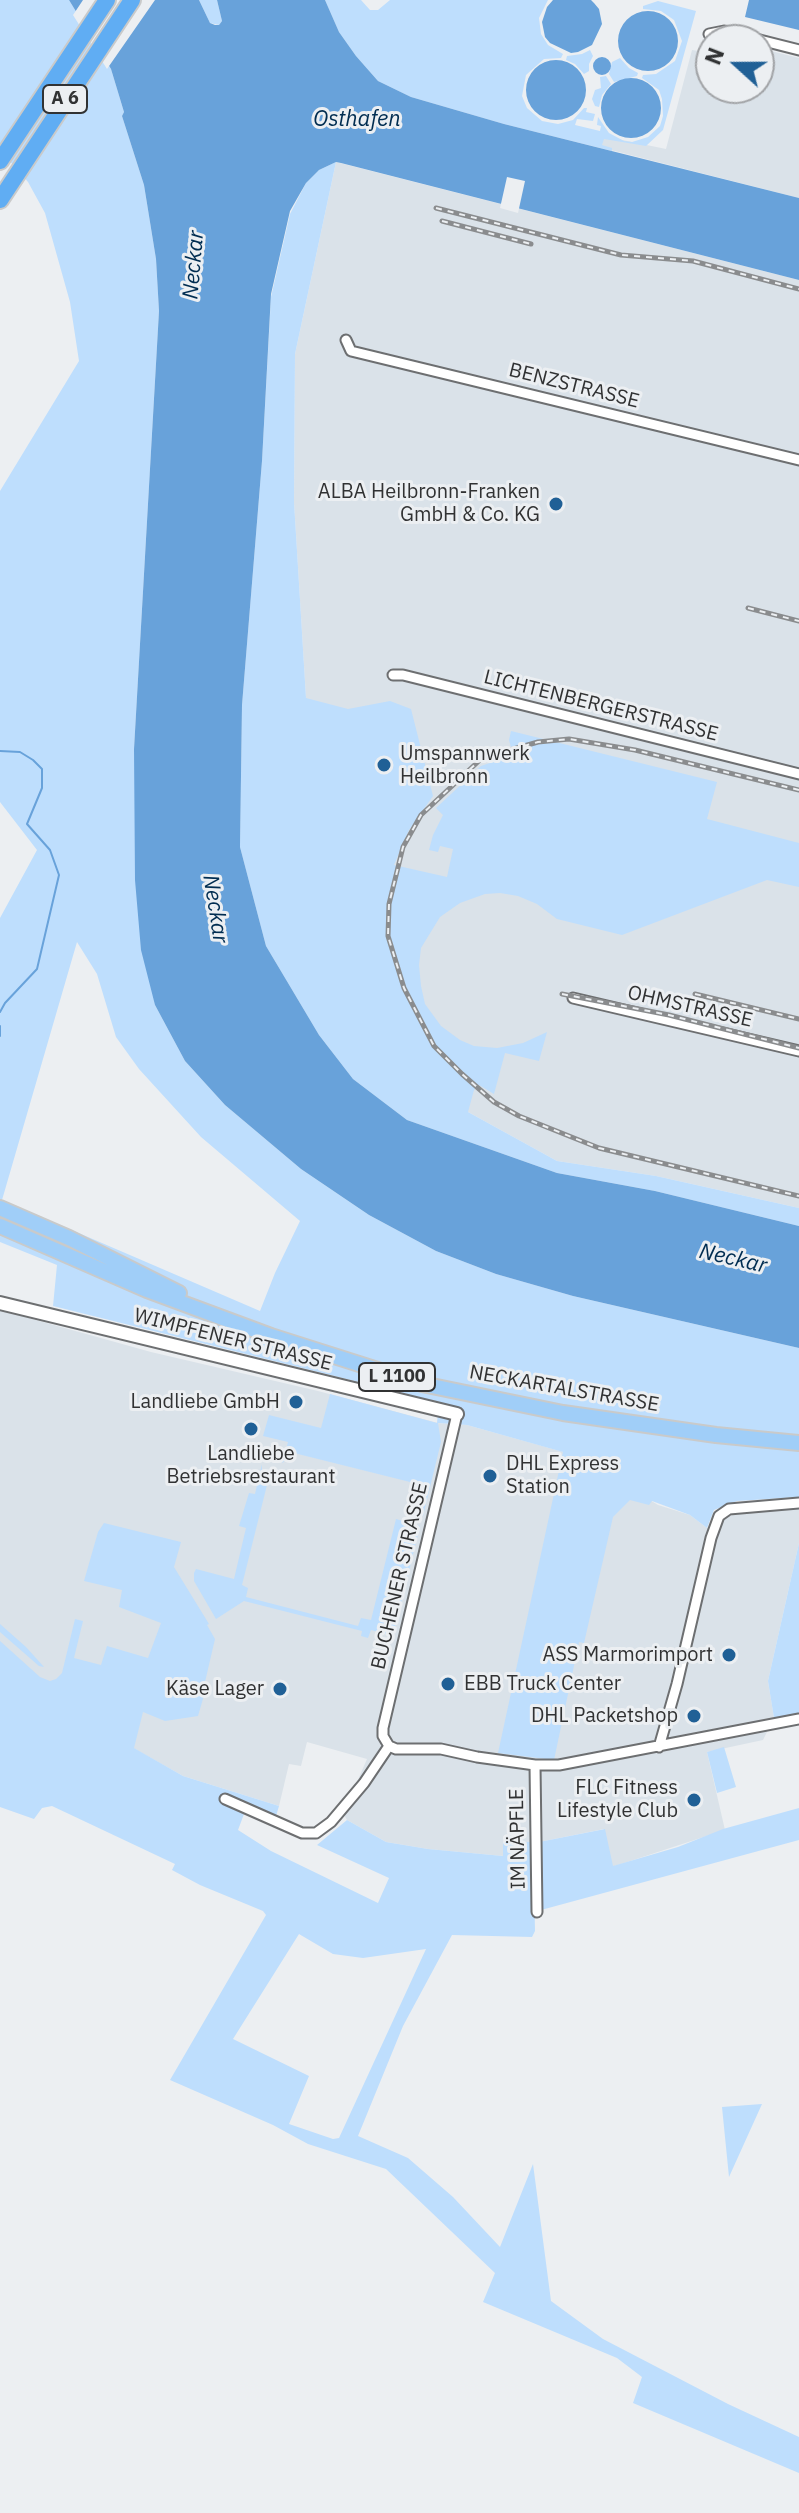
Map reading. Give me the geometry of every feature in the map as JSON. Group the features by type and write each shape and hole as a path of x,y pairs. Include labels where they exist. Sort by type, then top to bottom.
{"highway":[{"name":"A 6","path":"0,161 107,0"},
{"name":"A 6","path":"0,200 132,0"}],"main road":[{"name":"NECKARTALSTRASSE","path":"0,1208 69,1238 236,1322"},
{"name":"NECKARTALSTRASSE","path":"0,1226 147,1290 372,1370 422,1384 563,1413 716,1435 799,1443"}],"street":[{"path":"775,44 799,50"},
{"name":"BENZSTRASSE","path":"346,340 351,351 799,460"},
{"name":"LICHTENBERGERSTRASSE","path":"393,675 799,774"},
{"name":"OHMSTRASSE","path":"573,998 799,1051"},
{"name":"WIMPFENER STRASSE","path":"0,1303 457,1414"},
{"name":"BUCHENER STRASSE","path":"389,1746 383,1736 383,1728 457,1414"},
{"path":"659,1747 719,1516 729,1509 799,1503"},
{"path":"225,1799 302,1833 316,1833 331,1822 364,1783 389,1746 396,1749 441,1749 535,1765 559,1765 799,1719"},
{"name":"IM NÄPFLE","path":"535,1765 537,1912"}],"shaded area":[{"path":"0,0 69,0 111,69 144,185 156,259 159,311 134,749 155,1005 185,1061 225,1105 301,1169 369,1215 436,1251 496,1274 573,1296 799,1348 799,1497 737,1501 714,1510 707,1528 690,1515 652,1501 649,1505 630,1500 613,1517 584,1643 579,1642 554,1760 498,1753 563,1452 467,1425 438,1423 441,1442 423,1516 418,1515 410,1482 294,1453 282,1463 288,1442 263,1436 269,1415 321,1428 330,1394 437,1423 439,1402 53,1306 57,1265 0,1242 0,918 37,850 0,802 0,491 79,361 70,302 45,213 28,182 0,150","holes":["77,942 97,974 116,1037 139,1069 201,1137 300,1221 260,1311 2,1200"]},
{"path":"199,0 217,0 222,21 219,25 210,23"},
{"path":"325,0 361,0 370,10 378,10 390,0 548,0 539,18 541,34 548,45 563,54 561,58 544,59 526,75 522,96 527,108 542,121 558,124 573,120 587,108 586,112 595,114 593,121 577,119 575,125 600,131 598,117 609,133 632,142 648,137 660,126 663,116 659,90 642,78 643,75 656,74 675,61 682,41 674,20 661,11 643,9 643,6 658,1 696,11 663,130 646,146 604,139 602,145 612,148 612,151 411,97 378,81 339,32"},
{"path":"590,50 593,56 589,71 584,74 566,60 567,56"},
{"path":"692,50 695,50 695,104 775,104 775,52 799,58 799,198 599,147 603,136 666,149"},
{"path":"620,58 638,73 637,76 614,82 609,74 612,62"},
{"path":"606,76 611,84 602,95 599,107 595,106 592,99 595,90 601,88 600,77"},
{"path":"336,162 799,280 799,1208 656,1176 557,1161 468,1112 438,1079 306,698 294,502 295,354"},
{"path":"336,162 295,354 294,502 306,698 348,709 390,701 411,709 433,796 409,830 394,865 447,877 453,849 440,846 438,852 429,850 443,815 436,808 481,766 513,755 509,740 511,731 717,782 707,819 799,843 799,887 767,880 622,935 557,919 537,904 500,893 485,894 460,903 440,917 421,948 419,965 425,1004 441,1026 474,1046 497,1048 523,1043 547,1032 539,1061 505,1053 494,1094 479,1085 474,1090 468,1112 557,1161 656,1176 799,1208 799,1226 655,1191 557,1173 407,1120 353,1079 319,1035 266,946 240,847 242,705 262,461 271,297 290,214 306,183 319,170"},
{"path":"0,1310 151,1352 438,1423 467,1425 578,1456 658,1505 690,1515 707,1528 738,1512 799,1508 799,1543 768,1681 774,1718 763,1740 707,1752 725,1830 612,1867 604,1829 539,1842 503,1842 503,1856 386,1842 347,1820 339,1806 357,1782 367,1759 307,1742 301,1766 289,1764 279,1806 183,1776 133,1748 0,1654"},
{"path":"262,1464 262,1475 272,1477 270,1485 267,1485 242,1585 248,1588 246,1597 358,1626 361,1618 371,1620 396,1519 420,1526 393,1636 371,1630 368,1638 361,1636 362,1631 244,1601 216,1619 194,1581 194,1573 196,1569 234,1579 246,1528 239,1526 249,1493 255,1494"},
{"path":"104,1523 181,1542 174,1567 215,1639 205,1682 207,1685 198,1716 165,1721 143,1712 134,1748 183,1776 279,1806 273,1826 244,1814 238,1830 271,1851 378,1903 389,1878 317,1845 347,1820 386,1842 428,1849 503,1856 503,1842 533,1842 535,1931 532,1937 452,1935 403,2026 358,2136 408,2158 453,2197 500,2247 533,2164 551,2301 603,2339 799,2437 799,2473 633,2403 642,2377 617,2358 483,2302 495,2273 386,2169 308,2144 273,2125 170,2080 266,1915 172,1870 175,1864 52,1806 42,1808 34,1819 0,1807 0,1641 40,1677 50,1681 62,1673 75,1619 83,1621 74,1658 101,1665 107,1646 148,1658 161,1623 119,1607 122,1590 84,1581 98,1532","holes":["299,1934 333,1954 363,1958 426,1949 339,2138 333,2139 289,2124 309,2076 233,2039"]},
{"path":"799,1543 799,1714 774,1718 768,1681"},
{"path":"0,1624 26,1647 44,1667 0,1632"},
{"path":"724,1747 736,1787 717,1793 707,1752"},
{"path":"799,1808 799,1840 541,1910 539,1842 605,1829 613,1866 678,1847 723,1829"},
{"path":"762,2104 729,2177 722,2107"}],"water":[{"path":"69,0 199,0 210,23 219,25 222,21 217,0 325,0 339,32 378,81 411,97 504,124 799,198 799,280 336,162 319,170 306,183 290,211 271,294 262,461 242,705 240,847 266,946 319,1035 353,1079 407,1120 557,1173 655,1191 799,1226 799,1348 573,1296 496,1274 436,1251 369,1215 301,1169 225,1105 185,1061 155,1005 141,950 135,880 134,749 159,311 156,259 144,185 111,69"},
{"path":"553,0 591,0 594,3 599,9 602,24 592,45 571,53 550,43 545,37 542,22"},
{"path":"749,0 799,0 799,30 745,17"},
{"path":"648,11 659,13 669,20 676,30 676,52 669,62 659,69 648,71 637,69 627,62 620,52 618,41 620,30 627,20 637,13"},
{"path":"602,57 611,66 602,75 593,66"},
{"path":"556,60 567,62 577,69 584,79 584,101 577,111 567,118 556,120 545,118 535,111 528,101 526,90 528,79 535,69 545,62"},
{"path":"631,78 642,80 652,87 659,97 659,119 652,129 642,136 631,138 620,136 610,129 603,119 601,108 603,97 610,87 620,80"}],"pier":[{"path":"83,0 155,0 107,69 73,15"},
{"path":"507,177 525,181 518,213 500,208"}],"waterway":[{"path":"0,751 20,752 42,769 42,788 27,824 50,850 59,875 37,969 0,1012"},
{"path":"0,1026 0,1036"}],"railway":[{"path":"436,208 621,255 693,261 799,289"},
{"path":"442,221 531,244"},
{"path":"748,608 799,621"},
{"path":"799,790 635,750 569,739 538,742 482,758 421,815 403,847 389,904 388,936 404,988 434,1046 494,1102 519,1116 599,1148 799,1196"},
{"path":"562,994 669,1015 799,1048"},
{"path":"695,994 799,1019"}],"place":[{"name":"ALBA Heilbronn-Franken GmbH & Co. KG","path":"556,504"},
{"name":"Umspannwerk Heilbronn","path":"384,765"},
{"name":"Landliebe GmbH","path":"296,1402"},
{"name":"Landliebe Betriebsrestaurant","path":"251,1429"},
{"name":"DHL Express Station","path":"490,1476"},
{"name":"ASS Marmorimport","path":"729,1655"},
{"name":"EBB Truck Center","path":"448,1684"},
{"name":"Käse Lager","path":"280,1689"},
{"name":"DHL Packetshop","path":"694,1716"},
{"name":"FLC Fitness Lifestyle Club","path":"694,1800"}],"water label":[{"name":"Osthafen","path":"357,120"},
{"name":"Neckar","path":"194,265"},
{"name":"Neckar","path":"215,909"},
{"name":"Neckar","path":"733,1259"}]}
